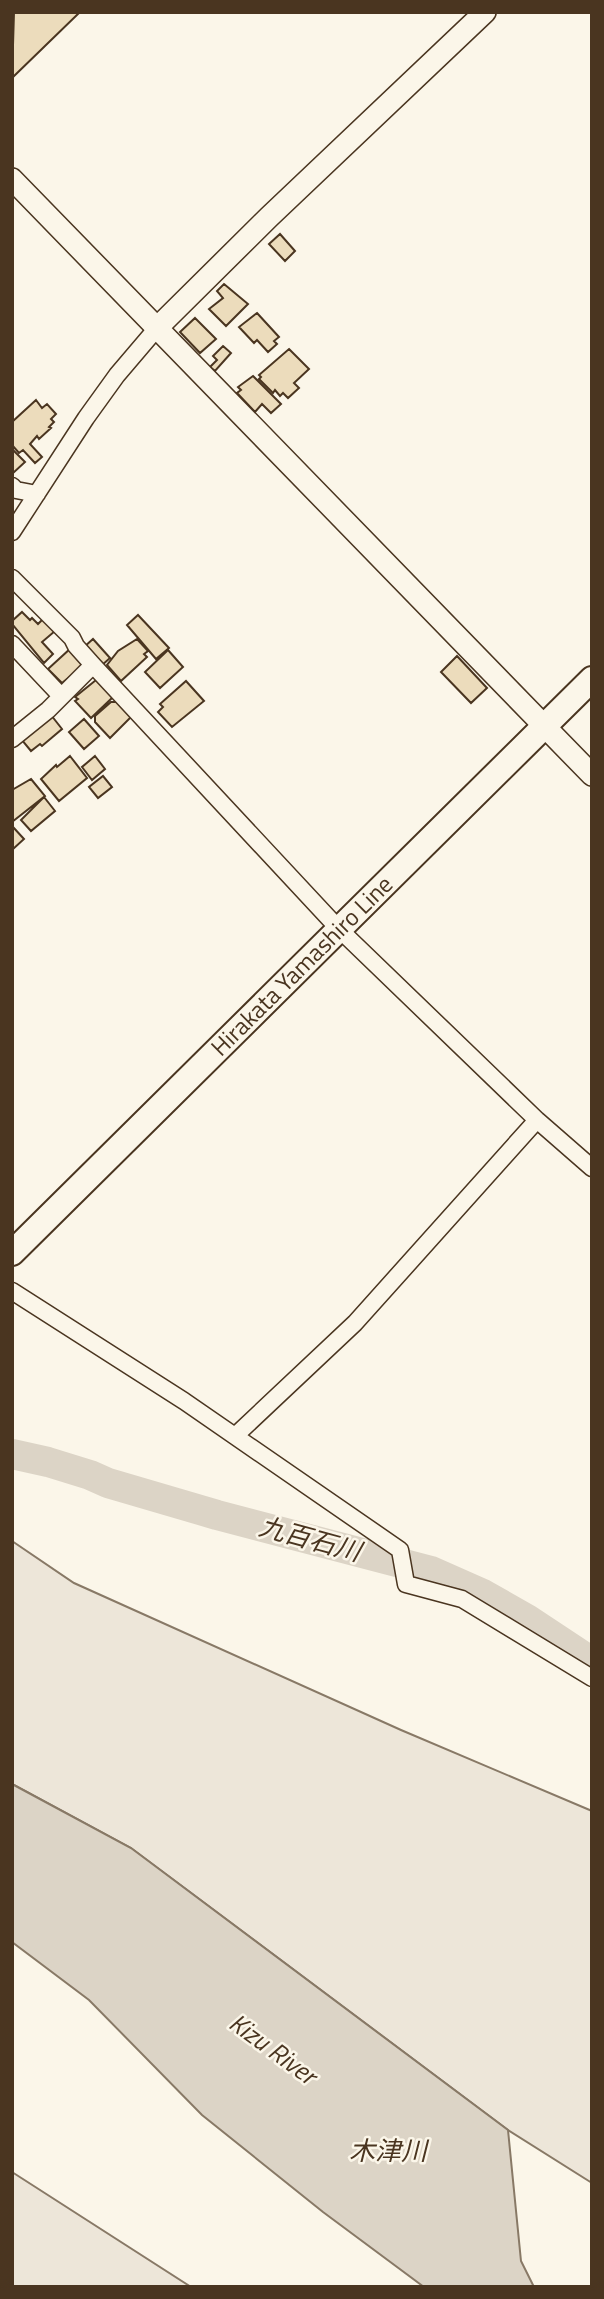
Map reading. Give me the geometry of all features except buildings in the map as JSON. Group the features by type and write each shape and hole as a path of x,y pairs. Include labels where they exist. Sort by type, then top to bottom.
{"main road":[{"name":"Hirakata Yamashiro Line","path":"12,1253 592,679"}],"street":[{"path":"12,532 86,418 117,375 157,328 485,12"},
{"path":"12,179 592,775"},
{"path":"12,486 16,490 37,494"},
{"path":"12,578 72,638 93,665 338,928 537,1120 592,1168"},
{"path":"12,644 61,696"},
{"path":"12,739 48,710 93,665"},
{"path":"235,1436 355,1323 537,1120"},
{"path":"12,1291 235,1436 400,1550 406,1584 462,1599 592,1678"}],"shaded area":[{"path":"12,1541 74,1583 401,1730 592,1811 592,2183 508,2130 131,1848 12,1784"},
{"path":"12,2172 191,2287 12,2287"}],"water":[{"name":"木津川","path":"12,1784 131,1848 508,2130 521,2261 534,2287 424,2287 323,2212 202,2115 89,2000 12,1942"}],"waterway":[{"name":"九百石川","path":"12,1454 48,1462 217,1515 431,1571 483,1594 592,1662"}],"water label":[{"name":"Kizu River","path":"273,2049"}]}
